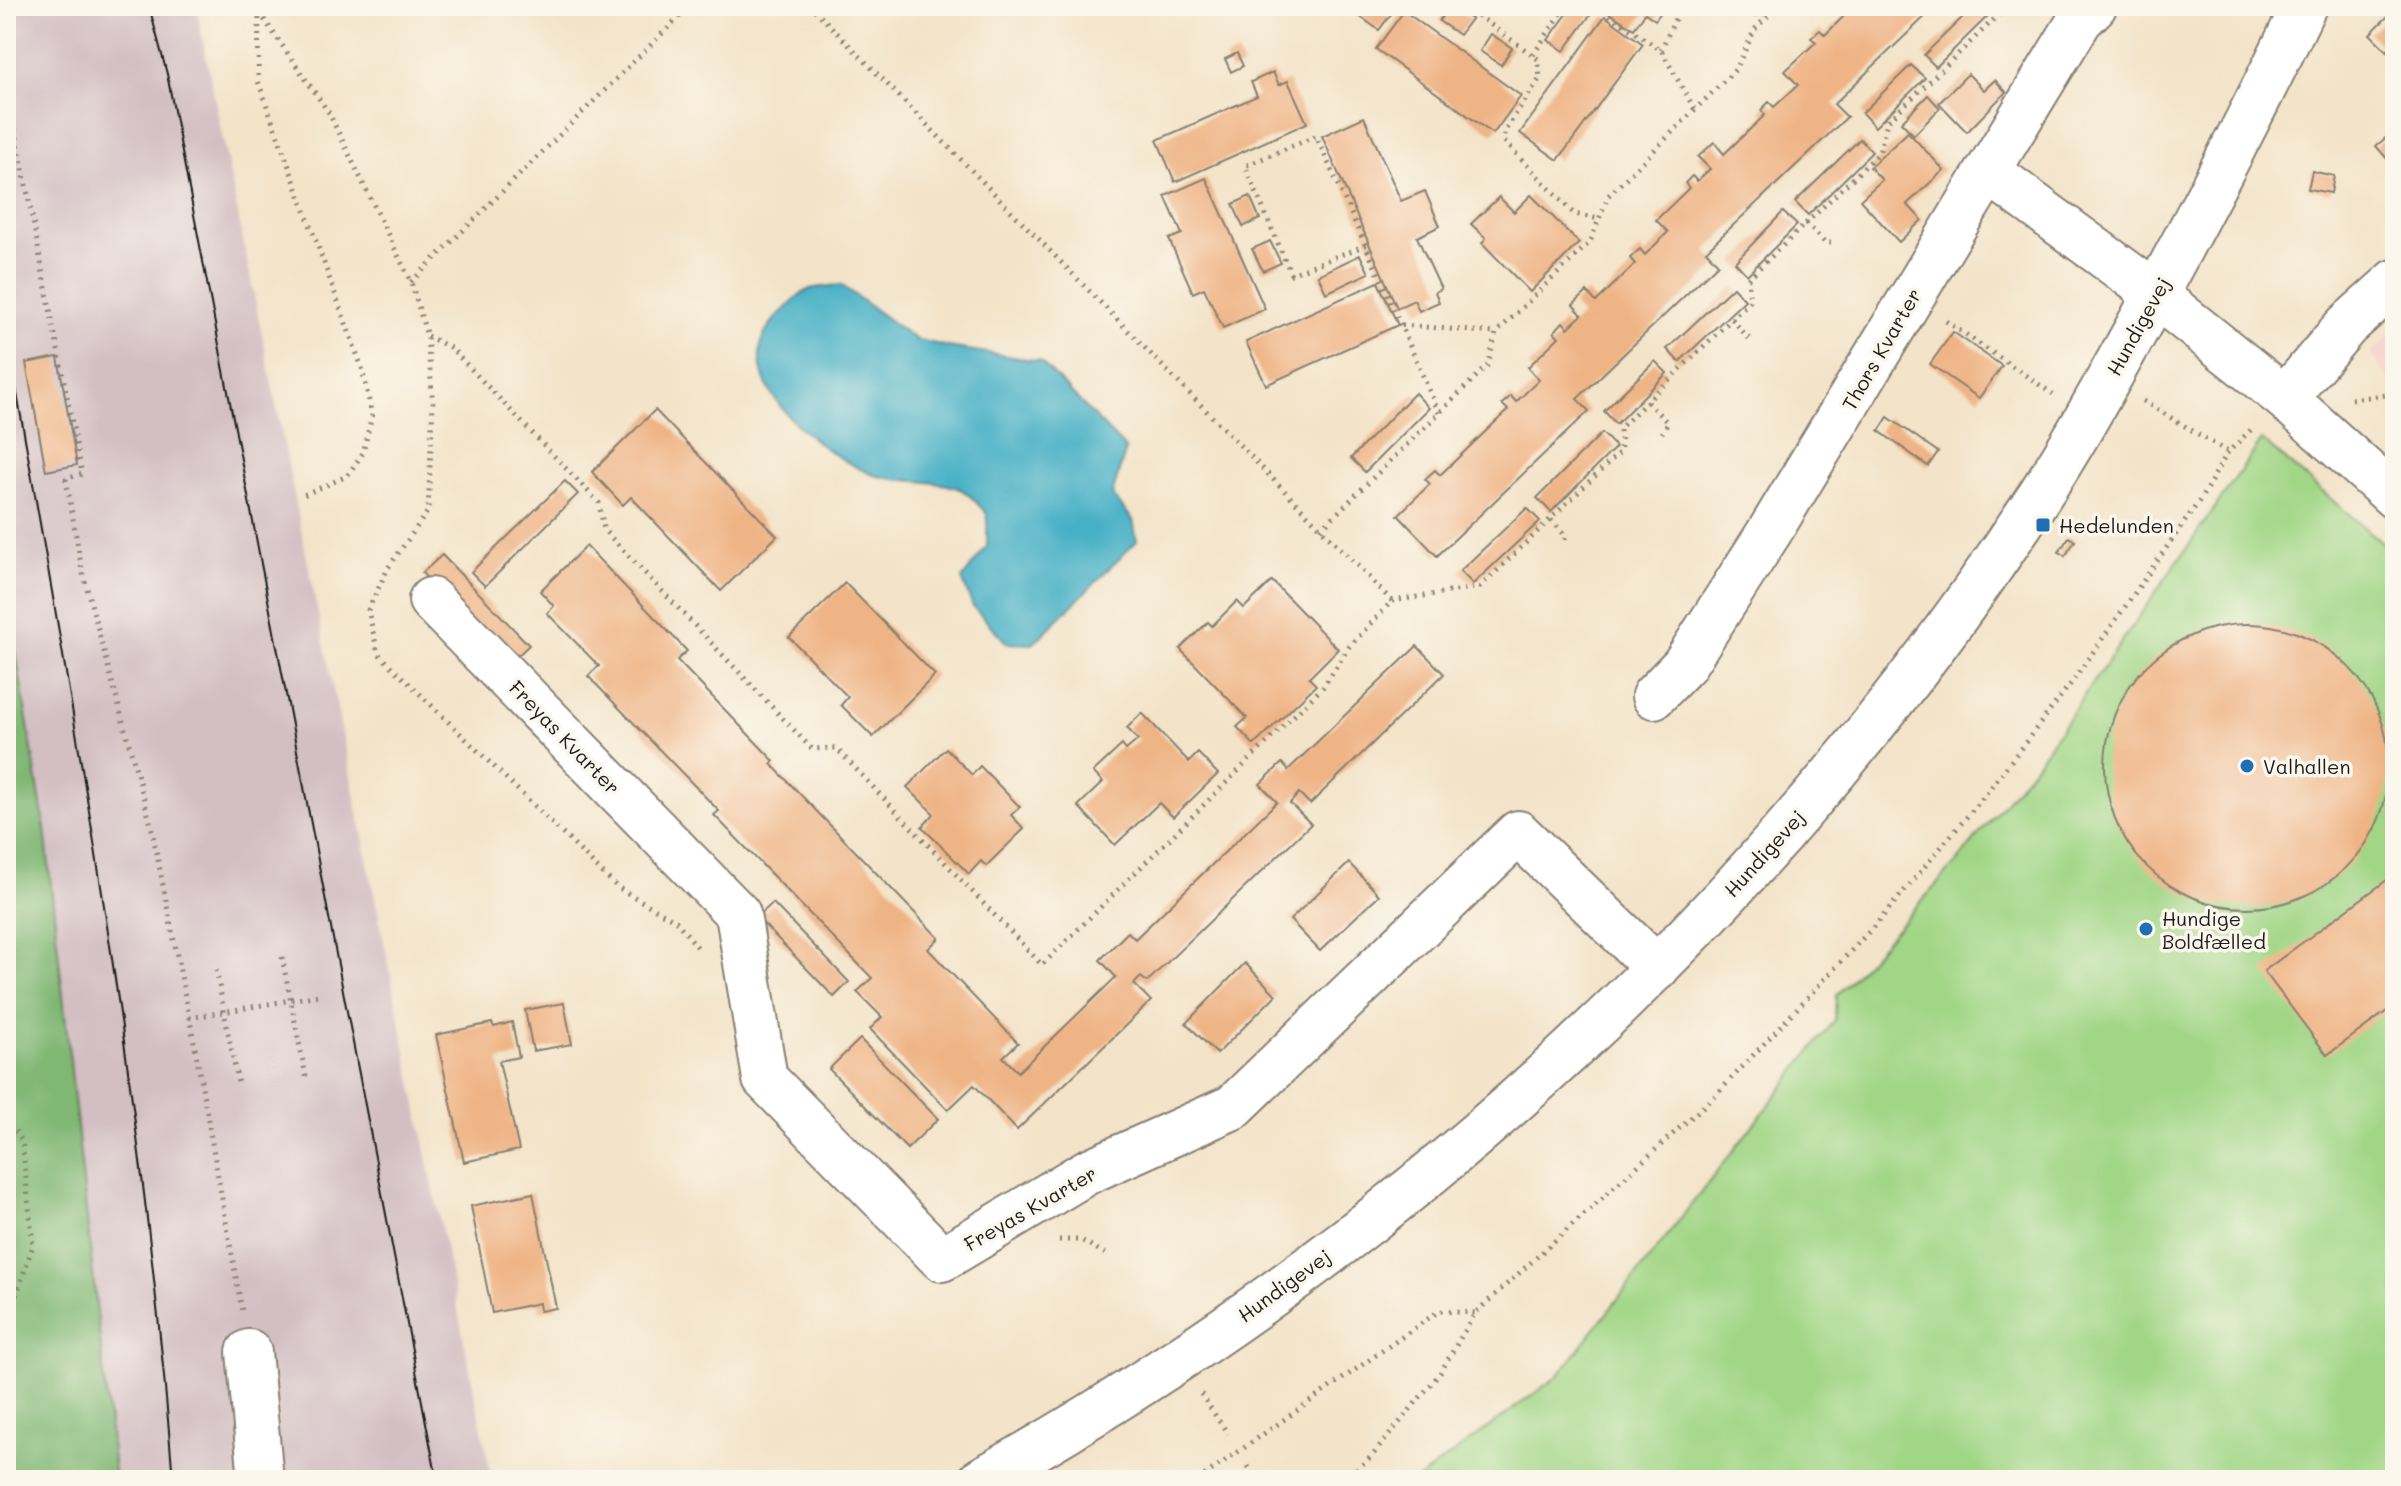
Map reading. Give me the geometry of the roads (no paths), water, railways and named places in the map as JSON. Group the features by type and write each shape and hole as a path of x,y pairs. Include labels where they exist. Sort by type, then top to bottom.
{"street":[{"name":"Thors Kvarter","path":"1654,696 1684,665 1838,422 1910,296 2080,20 2094,6"},
{"name":"Hundigevej","path":"981,1480 1125,1394 1246,1314 1361,1228 1506,1109 1657,968 1786,830 1927,656 2041,493 2108,380 2207,200 2304,6"},
{"path":"1988,171 2155,295 2285,398 2395,497"},
{"path":"2285,398 2346,326 2395,282"},
{"name":"Freyas Kvarter","path":"431,600 738,914 765,1079 942,1259 1087,1172 1233,1107 1518,833 1657,968"},
{"path":"249,1352 261,1480"}],"water":[{"path":"841,285 915,339 1040,361 1126,449 1112,495 1133,520 1137,541 1033,644 1007,643 973,607 962,579 987,546 987,514 971,497 964,491 939,483 891,479 869,473 848,462 802,429 782,408 767,385 760,361 763,338 779,315 806,291"}],"tram line":[{"path":"149,6 167,74 437,1480"},
{"path":"6,332 81,761 125,1048 144,1191 173,1480"}],"place":[{"name":"Hedelunden","path":"2043,525"},
{"name":"Valhallen","path":"2247,766"},
{"name":"Hundige Boldfælled","path":"2146,929"}]}
